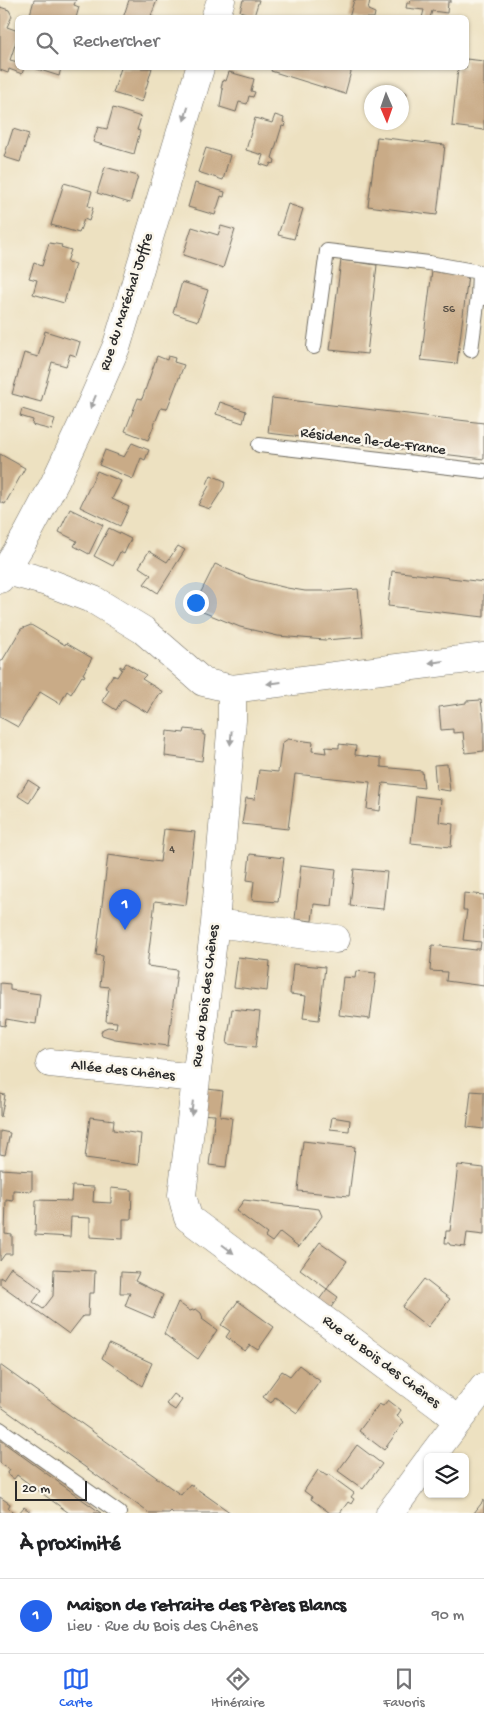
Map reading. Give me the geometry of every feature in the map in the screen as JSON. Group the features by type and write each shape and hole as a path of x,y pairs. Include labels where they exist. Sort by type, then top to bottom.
{"street":[{"path":"216,15 221,0"},
{"name":"Rue du Maréchal Joffre","path":"2,572 28,533 54,482 86,416 117,344 199,70"},
{"path":"2,572 47,582 94,600 143,630 203,682 232,689 484,656"},
{"name":"Rue du Bois des Chênes","path":"232,689 232,720 215,923 182,1195 188,1218 458,1421"},
{"path":"215,923 336,939"},
{"name":"Allée des Chênes","path":"50,1064 196,1078"},
{"path":"434,1453 484,1387"},
{"path":"390,1513 424,1466"}],"lane":[{"path":"314,346 327,251 429,263 478,272 481,297 471,350"},
{"name":"Résidence Île-de-France","path":"259,445 484,471"},
{"path":"0,1429 118,1513"}],"building":[{"path":"34,0 76,0 74,5 79,7 77,15 30,15"},
{"path":"129,0 157,0 151,15 124,15"},
{"path":"243,0 259,0 254,15 240,11"},
{"path":"354,0 370,0 368,10 375,13 375,15 350,15"},
{"path":"411,0 451,0 451,2 448,2 447,13 432,11 431,15 423,15 424,10 406,8 407,3 410,3"},
{"path":"0,7 9,10 12,16 7,27 15,30 15,45 10,60 15,61 15,70 23,70 22,74 9,69 8,73 0,70"},
{"path":"469,59 484,61 484,130 452,126 458,70 469,70"},
{"path":"40,70 60,70 59,76"},
{"path":"120,70 151,70 142,102 113,93"},
{"path":"271,70 351,70 345,94"},
{"path":"229,72 254,79 251,91 255,92 253,97 249,96 247,104 239,102 236,112 220,107 223,80 226,81"},
{"path":"113,108 141,117 137,130 140,131 134,154 93,142 98,127 107,129"},
{"path":"275,115 284,118 283,122 286,123 285,127 282,126 272,158 275,160 274,164 271,163 269,167 260,164 263,155 246,150 255,118 272,123"},
{"path":"13,129 29,134 20,162 4,157"},
{"path":"377,137 445,145 437,215 368,206"},
{"path":"206,148 230,155 223,180 198,172"},
{"path":"105,167 138,176 130,203 97,193"},
{"path":"64,183 92,191 88,206 93,208 89,221 84,219 79,233 51,225"},
{"path":"195,183 225,192 224,197 221,196 215,215 188,207"},
{"path":"288,204 303,209 294,239 278,235"},
{"path":"221,226 235,230 223,268 183,255 192,227 218,235"},
{"path":"49,243 62,245 61,247 71,250 67,262 75,264 64,303 33,294 37,280 29,278 34,263 42,266"},
{"path":"341,260 377,265 367,354 330,350"},
{"path":"432,271 468,275 457,364 421,360"},
{"path":"182,282 208,290 198,321 173,313"},
{"path":"45,331 80,342 76,356 70,354 66,366 52,362 41,402 12,394 24,353 38,357"},
{"path":"157,356 167,360 168,356 175,358 174,362 184,365 167,409 161,408 148,440 125,431 138,398 142,399"},
{"path":"272,398 484,423 484,459 268,433"},
{"path":"220,402 246,411 243,423 216,414"},
{"path":"22,409 55,419 52,430 32,425 33,420 20,416"},
{"path":"132,443 149,450 145,460 141,458 133,479 99,465 105,450 124,457"},
{"path":"0,454 25,468 5,504 0,502"},
{"path":"97,471 121,481 112,499 129,507 120,526 80,507"},
{"path":"211,475 225,481 224,487 210,509 198,505 209,486 207,484"},
{"path":"70,509 103,525 89,554 74,546 77,541 59,532"},
{"path":"109,528 131,539 124,554 120,552 113,566 94,556"},
{"path":"178,546 185,550 158,593 144,584 151,575 139,567 149,551 167,562"},
{"path":"215,564 250,579 287,588 305,591 358,589 363,637 325,640 278,636 240,627 193,608"},
{"path":"392,571 484,582 484,617 388,606"},
{"path":"31,625 92,658 83,674 85,675 84,677 82,676 71,694 67,691 60,704 40,692 18,727 0,717 0,661 2,661 21,629"},
{"path":"126,663 146,675 142,679 163,692 162,694 160,693 148,713 124,699 116,710 102,701 109,690 105,687 113,675 117,677 122,669 120,666 123,668"},
{"path":"481,700 484,722 484,751 465,753 463,732 453,733 453,729 441,730 439,707"},
{"path":"185,729 203,731 203,735 205,735 202,761 165,756 167,731 184,733"},
{"path":"288,739 313,742 312,751 326,753 325,747 339,748 339,744 356,746 355,755 381,758 381,767 422,771 424,788 383,783 380,811 367,809 370,782 295,774 288,829 242,824 246,798 255,799 259,770 278,772 282,743"},
{"path":"447,764 450,791 436,789 434,765"},
{"path":"28,780 39,787 29,803 18,796"},
{"path":"416,796 441,799 439,822 453,824 451,847 411,843"},
{"path":"164,829 195,832 186,905 155,901 147,966 177,970 168,1046 115,1039 102,1035 103,1029 108,1027 116,1028 117,1022 106,1021 109,987 100,986 103,956 96,955 108,855 160,862"},
{"path":"250,854 284,858 278,902 252,900 254,881 247,880"},
{"path":"301,865 336,869 332,906 314,904 312,921 295,919"},
{"path":"354,869 387,872 383,909 350,906"},
{"path":"464,893 484,895 484,986 446,981 447,972 430,971 432,945 480,949 481,942 463,940 467,910 463,910"},
{"path":"238,957 270,961 267,991 234,987"},
{"path":"293,964 325,967 319,1020 303,1018 306,996 290,994"},
{"path":"356,971 376,973 370,1019 339,1015 343,977 355,978"},
{"path":"0,983 10,984 10,990 40,994 36,1024 6,1019 5,1026 0,1025"},
{"path":"232,1009 260,1012 256,1047 227,1044"},
{"path":"200,1088 223,1091 220,1116 232,1118 226,1167 209,1165 215,1115 197,1114"},
{"path":"471,1091 484,1092 484,1129 467,1127"},
{"path":"0,1094 5,1095 1,1117 0,1117"},
{"path":"90,1117 114,1120 113,1130 141,1134 138,1165 85,1158"},
{"path":"332,1117 350,1120 349,1131 330,1129"},
{"path":"0,1131 10,1133 5,1155 0,1154"},
{"path":"303,1141 355,1147 349,1196 298,1191"},
{"path":"458,1165 484,1168 484,1235 467,1233 465,1247 445,1243 446,1231 450,1231"},
{"path":"0,1169 32,1171 32,1191 13,1190 13,1201 6,1200 5,1234 12,1235 12,1254 5,1254 0,1261"},
{"path":"72,1186 94,1187 93,1202 111,1203 111,1188 132,1190 131,1219 123,1219 123,1239 90,1237 90,1218 71,1217 70,1237 35,1235 36,1200 71,1201"},
{"path":"244,1200 319,1209 322,1216 299,1247 280,1232 272,1242 265,1237 267,1234 236,1211"},
{"path":"320,1242 347,1261 327,1289 300,1269"},
{"path":"11,1267 42,1290 33,1302 43,1309 53,1296 54,1269 95,1271 94,1293 89,1293 88,1316 83,1316 69,1334 0,1284 0,1277 3,1279"},
{"path":"121,1272 139,1273 135,1281 163,1295 153,1318 125,1306 130,1293 120,1293"},
{"path":"424,1279 450,1299 428,1327 402,1307"},
{"path":"327,1289 338,1297 328,1312 316,1304"},
{"path":"238,1301 274,1327 258,1350 250,1345 245,1351 226,1337 230,1331 221,1325"},
{"path":"178,1302 190,1311 196,1309 201,1313 202,1319 217,1330 198,1359 164,1334"},
{"path":"109,1343 152,1363 142,1386 102,1358"},
{"path":"0,1365 181,1495 190,1484 231,1513 173,1513 171,1511 169,1513 149,1513 0,1406"},
{"path":"299,1365 320,1381 297,1413 275,1397 271,1403 263,1397 282,1371 290,1376"},
{"path":"174,1394 182,1400 175,1410 166,1404"},
{"path":"388,1400 401,1410 397,1416 404,1422 384,1450 359,1431 379,1404 383,1406"},
{"path":"0,1440 101,1513 69,1513 17,1475 14,1479 7,1474 10,1470 0,1463"},
{"path":"357,1445 382,1464 363,1489 338,1471"},
{"path":"318,1470 327,1476 328,1474 354,1493 351,1497 354,1499 351,1504 348,1502 340,1513 330,1513 311,1499 312,1497 304,1491"},
{"path":"0,1497 10,1504 8,1508 15,1513 0,1513"},
{"path":"484,1500 484,1513 474,1513"},
{"path":"24,1507 32,1513 19,1513"}],"place":[{"name":"Maison de retraite des Pères Blancs","path":"125,930"}]}
